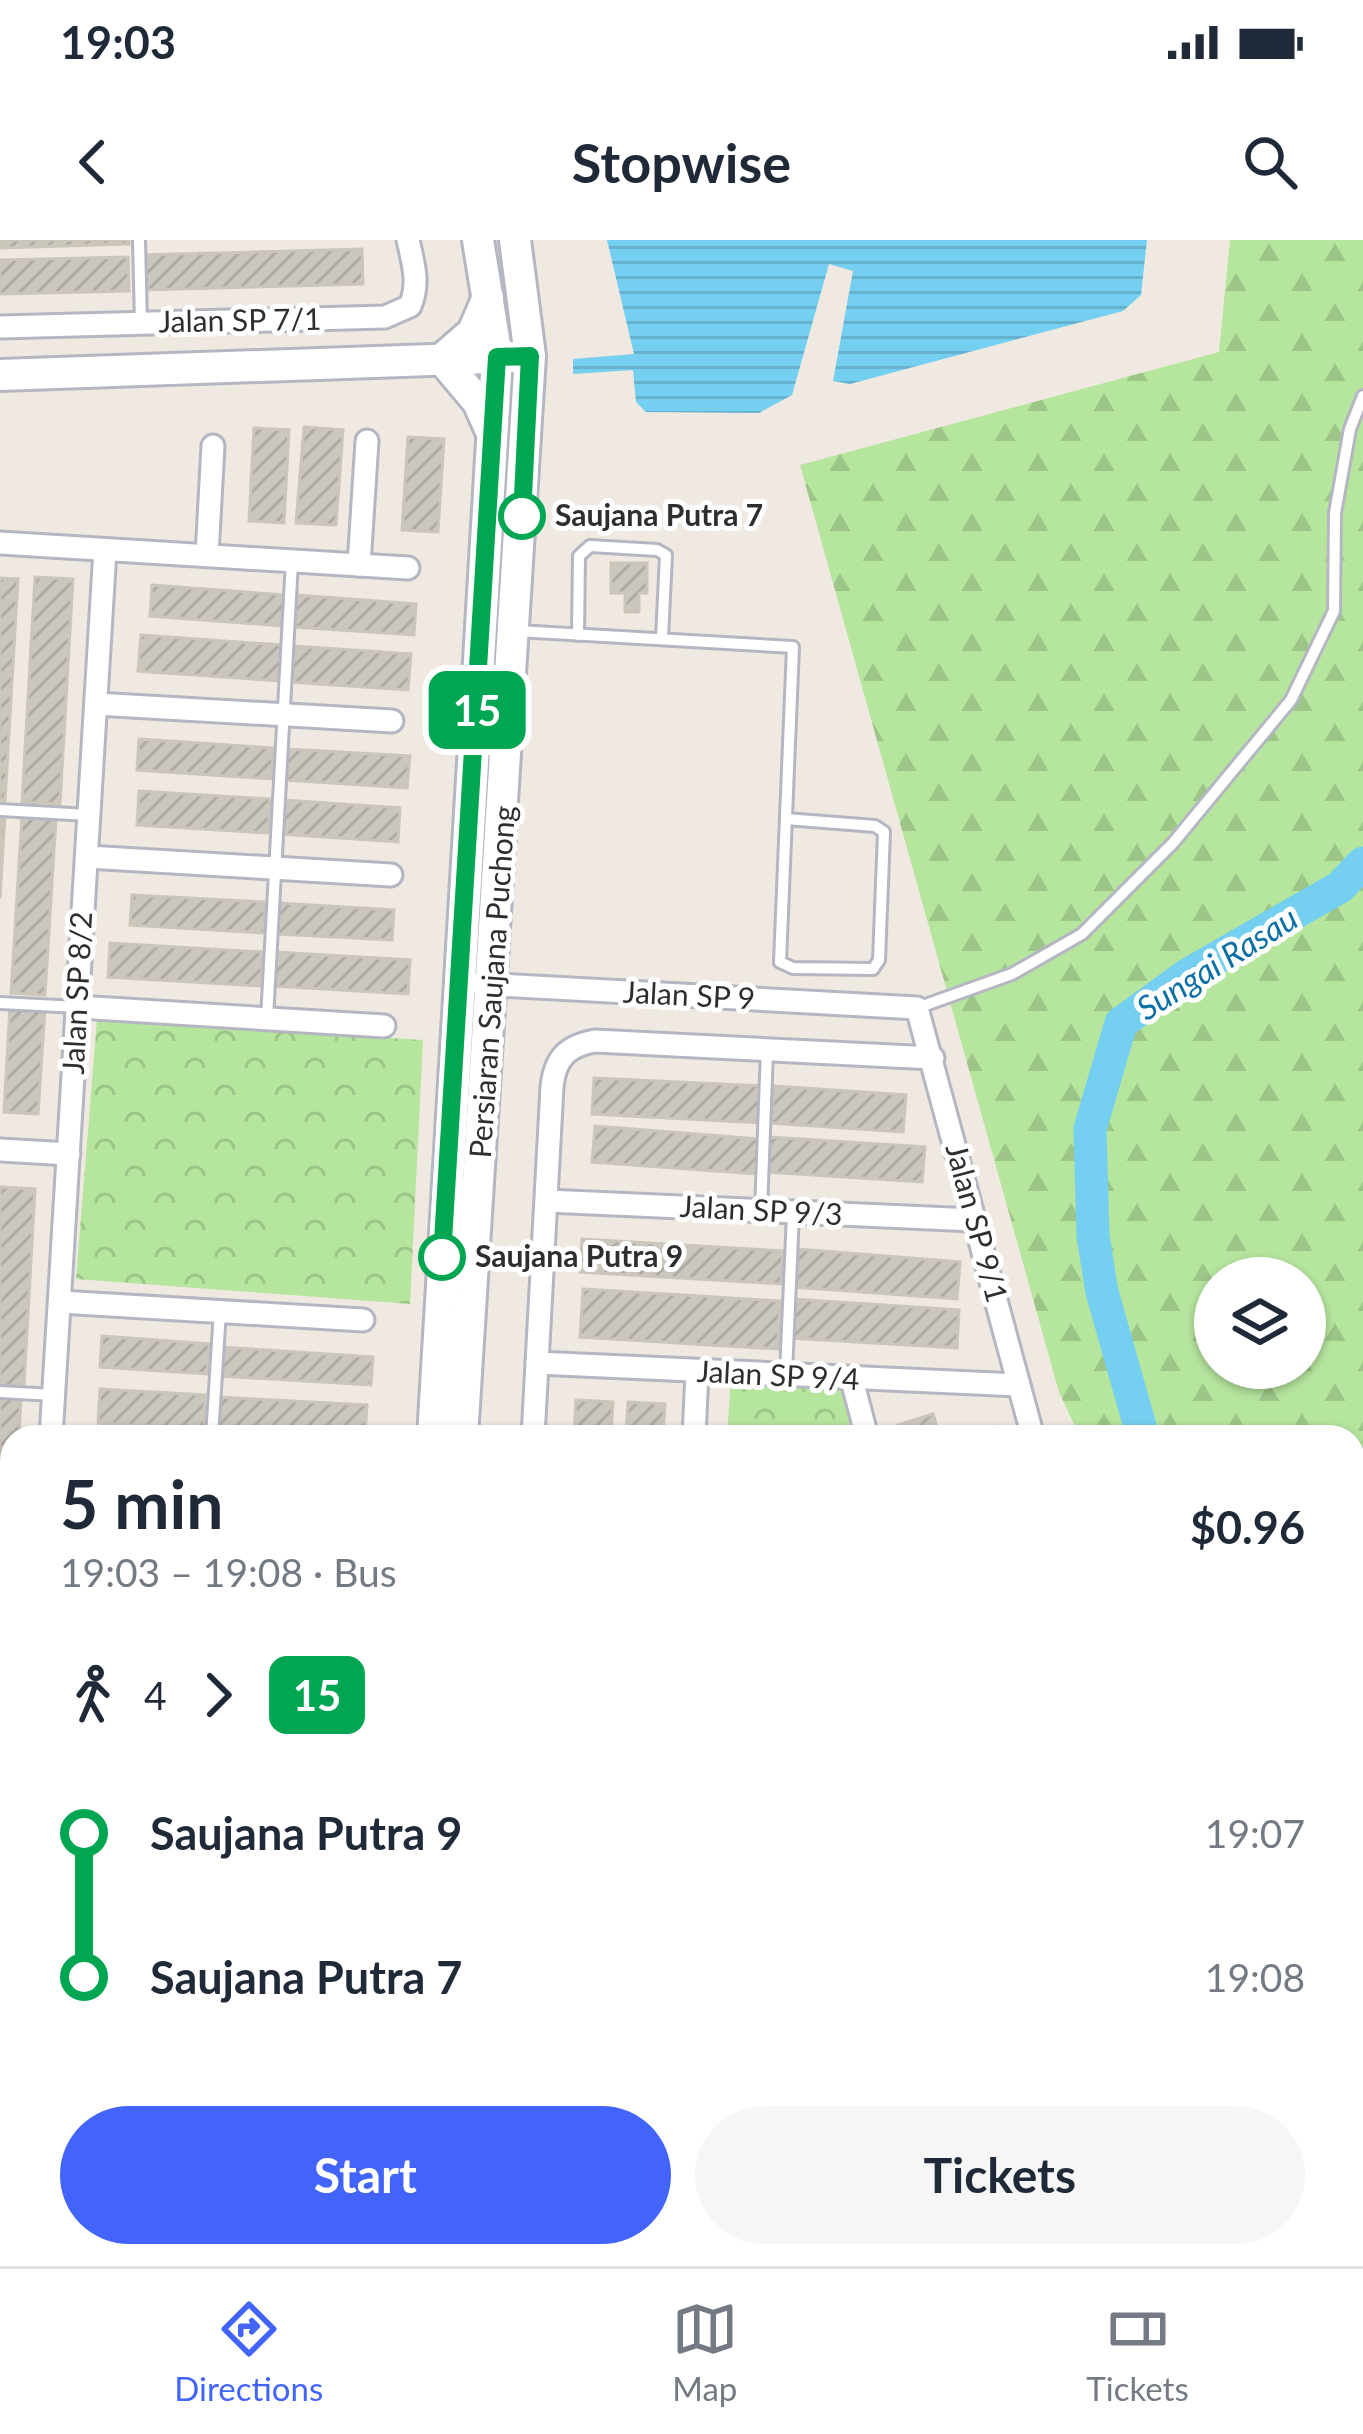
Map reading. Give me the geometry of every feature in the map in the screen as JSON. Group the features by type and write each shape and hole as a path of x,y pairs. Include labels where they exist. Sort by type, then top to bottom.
{"street":[{"name":"Jalan SP 7/1","path":"0,327 398,314 410,306 415,295 409,240"},
{"name":"Persiaran Saujana Puchong","path":"434,1425 497,357 478,240"},
{"name":"Persiaran Saujana Puchong","path":"463,1425 530,356 515,240"},
{"path":"442,358 472,332 488,297"},
{"path":"0,375 530,356"},
{"path":"442,358 478,402 492,435"},
{"path":"359,565 367,441"},
{"path":"206,556 213,446"},
{"path":"0,543 408,568"},
{"name":"Jalan SP 8/2","path":"52,1425 106,550"},
{"path":"96,704 392,721"},
{"path":"86,856 391,875"},
{"name":"Jalan SP 9","path":"462,983 917,1009"},
{"path":"78,1007 384,1025"},
{"name":"Jalan SP 9/1","path":"917,1009 1030,1425"},
{"path":"534,1425 554,1069 563,1054 595,1041 933,1058"},
{"path":"0,1150 68,1154"},
{"name":"Jalan SP 9/3","path":"547,1201 974,1220"},
{"path":"60,1302 363,1320"},
{"name":"Jalan SP 9/4","path":"537,1363 1019,1385"},
{"path":"695,1425 697,1372"},
{"path":"852,1380 864,1425"}],"lane":[{"path":"139,240 141,323"},
{"path":"917,1009 1012,974 1082,934 1173,843 1291,700 1334,611 1336,513 1350,429 1363,396"},
{"path":"578,634 579,556 590,546 657,550 665,556 662,638"},
{"path":"266,1019 292,561"},
{"path":"515,631 793,646 786,819 781,962 793,968 873,969 879,960 884,832 875,826 786,819"},
{"path":"0,810 89,815"},
{"path":"0,1003 78,1007"},
{"path":"761,1211 766,1050"},
{"path":"786,1376 793,1214"},
{"path":"213,1425 220,1311"},
{"path":"0,1391 54,1395"}],"green space":[{"path":"1230,240 1363,240 1363,1425 1074,1425 1059,1392 800,465 1219,352"},
{"path":"97,1019 423,1040 410,1304 76,1279"},
{"path":"731,1376 848,1384 859,1425 728,1425"}],"water":[{"path":"607,240 1147,240 1141,295 1123,311 850,384 833,381 853,271 829,264 792,395 759,413 646,412 636,402 633,370 573,374 573,359 634,354"}],"building":[{"path":"0,240 129,240 129,244 0,248"},
{"path":"362,249 363,284 142,290 141,255"},
{"path":"128,257 129,291 0,294 0,260"},
{"path":"304,427 343,430 336,525 296,523"},
{"path":"254,428 289,430 284,523 249,521"},
{"path":"408,437 444,439 438,532 402,530"},
{"path":"611,563 647,563 647,593 639,593 639,612 625,612 625,593 611,593"},
{"path":"35,577 73,579 60,804 22,802"},
{"path":"0,578 18,579 5,801 0,800"},
{"path":"152,585 285,595 283,626 150,616"},
{"path":"296,595 416,604 414,635 294,627"},
{"path":"141,635 282,645 279,681 138,671"},
{"path":"293,646 411,654 408,690 290,682"},
{"path":"139,739 273,748 272,779 137,770"},
{"path":"287,749 410,756 407,788 285,780"},
{"path":"139,791 270,799 268,833 137,825"},
{"path":"283,800 400,808 398,842 281,834"},
{"path":"0,815 5,815 0,898"},
{"path":"22,816 56,818 45,995 11,993"},
{"path":"132,895 265,902 264,933 130,925"},
{"path":"278,903 394,910 392,940 277,934"},
{"path":"110,943 262,952 261,986 108,977"},
{"path":"275,952 410,960 408,994 273,986"},
{"path":"10,1007 45,1009 38,1114 4,1112"},
{"path":"594,1078 763,1086 762,1123 592,1114"},
{"path":"774,1086 906,1095 903,1132 771,1123"},
{"path":"595,1126 758,1139 756,1174 592,1162"},
{"path":"769,1137 925,1147 922,1182 767,1172"},
{"path":"0,1187 35,1189 24,1386 0,1385"},
{"path":"582,1239 783,1251 781,1284 580,1272"},
{"path":"797,1249 960,1262 957,1299 794,1287"},
{"path":"583,1289 780,1301 778,1349 580,1337"},
{"path":"793,1299 959,1310 957,1348 790,1338"},
{"path":"102,1336 209,1344 207,1374 100,1367"},
{"path":"221,1347 373,1357 371,1385 219,1376"},
{"path":"100,1389 205,1395 204,1425 98,1423"},
{"path":"0,1396 21,1397 20,1425 0,1425"},
{"path":"218,1397 367,1405 366,1425 216,1425"},
{"path":"576,1400 613,1402 612,1425 575,1425"},
{"path":"628,1402 665,1404 664,1425 627,1425"},
{"path":"933,1414 936,1425 898,1425"}],"waterway":[{"name":"Sungai Rasau","path":"1140,1425 1102,1292 1093,1236 1090,1129 1121,1023 1187,975 1340,887 1363,863"}],"bus line":[{"name":"15","path":"442,1257 497,357 530,356 522,516"}],"place":[{"name":"Saujana Putra 7","path":"522,516"},
{"name":"Saujana Putra 9","path":"442,1257"}]}
